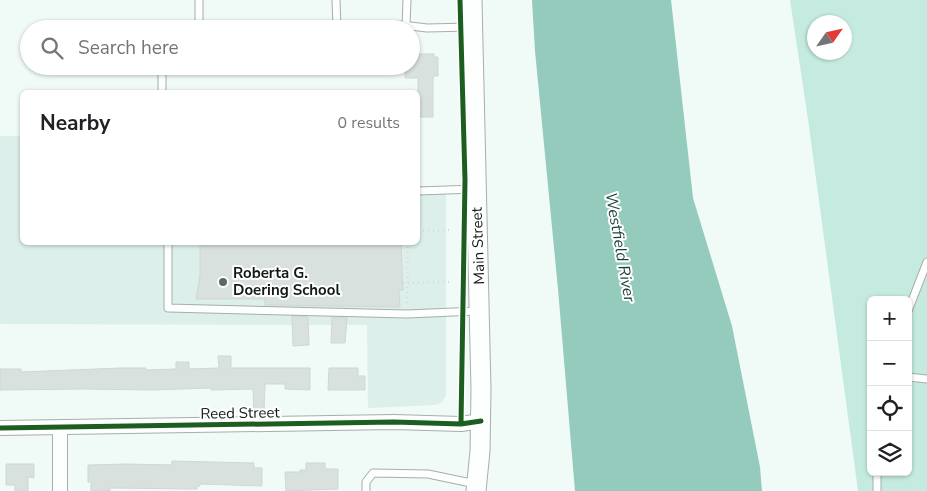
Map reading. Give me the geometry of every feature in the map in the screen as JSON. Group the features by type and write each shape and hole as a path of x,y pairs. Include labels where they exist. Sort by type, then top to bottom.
{"main road":[{"name":"Main Street","path":"472,0 481,420 476,488"}],"street":[{"name":"Reed Street","path":"0,428 402,422 461,424 481,420"},
{"path":"60,428 60,491"}],"lane":[{"path":"199,0 199,20"},
{"path":"336,0 337,20"},
{"path":"406,0 406,20"},
{"path":"420,27 473,27"},
{"path":"162,75 162,90"},
{"path":"420,191 476,189"},
{"path":"168,245 168,308 407,314 480,311"},
{"path":"912,302 924,276 927,262"},
{"path":"912,377 927,379"},
{"path":"366,491 366,482 373,473 428,474 476,488"},
{"path":"877,476 877,491"}],"path":[{"path":"420,231 452,230"},
{"path":"407,305 408,245"},
{"path":"402,283 452,282"}],"shaded area":[{"path":"790,0 927,0 927,491 858,491 808,119"},
{"name":"Roberta G. Doering School","path":"0,136 20,136 20,245 420,245 420,186 446,186 446,396 441,403 434,405 368,408 367,325 0,324"}],"water":[{"name":"Westfield River","path":"532,0 671,0 693,198 732,326 760,467 762,491 575,491"}],"building":[{"path":"420,54 434,54 434,57 438,57 438,76 433,78 433,117 420,117 418,78 405,78 405,75 420,75"},
{"path":"200,245 401,245 403,290 399,290 400,307 265,305 265,299 196,299 200,275"},
{"path":"292,316 308,317 309,345 293,346"},
{"path":"332,317 347,318 345,343 331,343"},
{"path":"218,356 231,356 231,368 310,368 310,390 285,389 285,384 265,384 264,413 254,413 253,389 0,390 0,369 21,369 21,372 121,368 146,368 146,370 176,369 176,362 189,362 189,369 219,368"},
{"path":"329,368 358,368 358,376 365,376 365,390 328,390"},
{"path":"172,461 254,463 254,468 262,468 262,486 200,484 200,486 197,486 197,489 110,488 110,491 91,491 91,482 88,482 88,465 172,465"},
{"path":"306,463 325,463 325,469 338,469 338,489 286,491 285,472 306,470"},
{"path":"6,464 34,464 34,478 28,477 28,491 15,491 15,485 6,485"}],"cycle path":[{"path":"460,0 465,180 461,424"},
{"path":"0,428 394,422 461,424 481,421"}],"place":[{"name":"Roberta G. Doering School","path":"223,282"}]}
